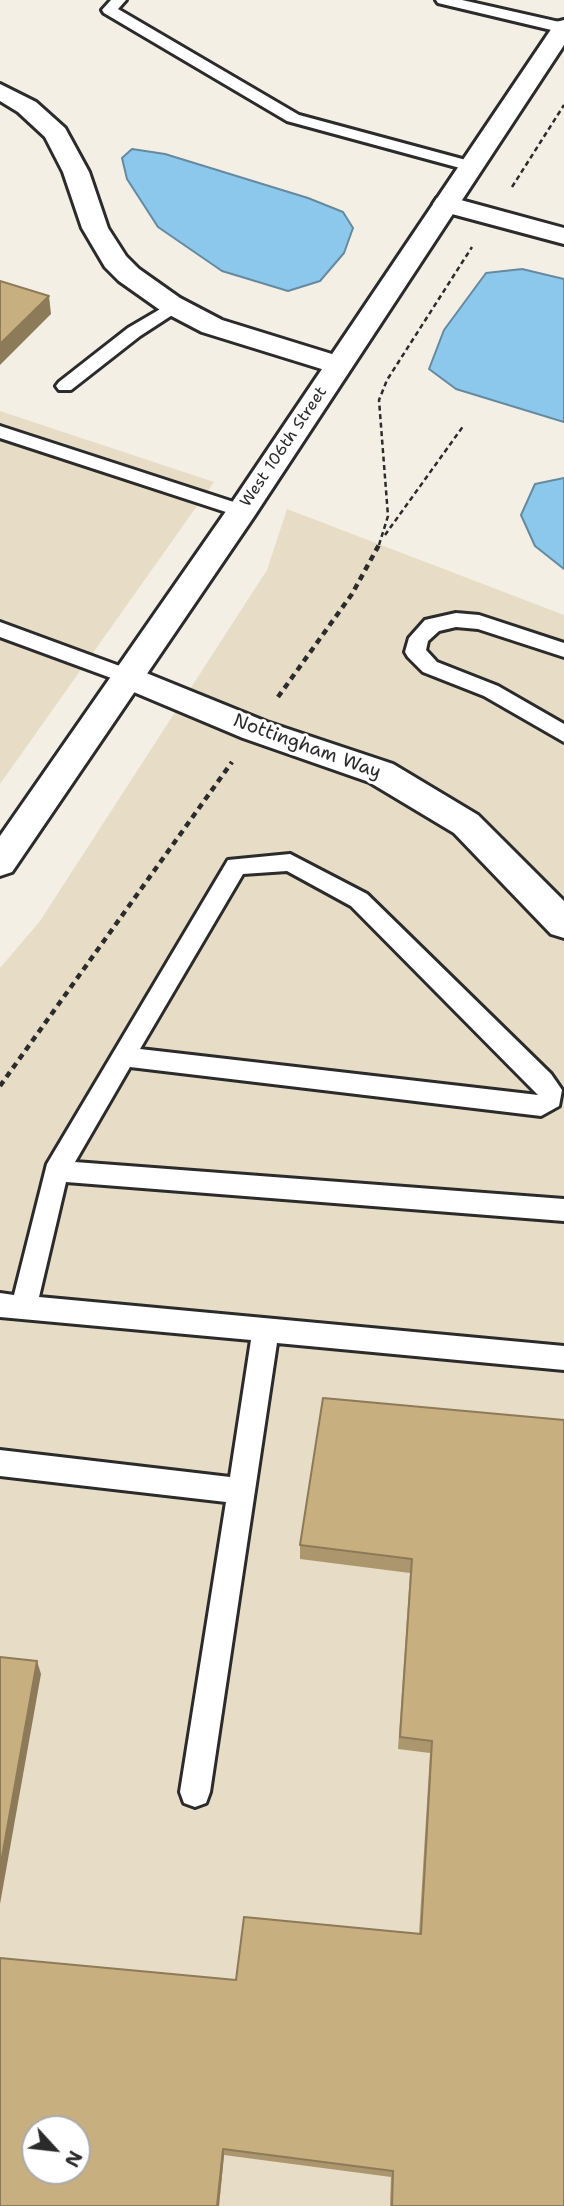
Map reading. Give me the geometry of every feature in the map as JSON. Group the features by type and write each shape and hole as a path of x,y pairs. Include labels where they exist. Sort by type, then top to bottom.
{"street":[{"name":"West 106th Street","path":"0,863 242,511 564,27"},
{"path":"1,92 36,114 56,133 76,172 95,228 115,261 143,286 174,306 240,337 338,365"},
{"path":"446,204 564,236"},
{"name":"Nottingham Way","path":"129,677 256,730 381,773 466,824 564,924"}],"lane":[{"path":"119,0 109,10 293,118 471,166"},
{"path":"443,0 564,27"},
{"path":"65,386 174,306"},
{"path":"0,432 242,511"},
{"path":"564,650 479,622 456,620 432,625 419,638 415,652 430,667 491,691 564,734"},
{"path":"0,629 129,677"},
{"path":"124,1057 541,1106 550,1099 550,1090 359,900 290,862 236,866 56,1171 12,1306 564,1358"},
{"path":"56,1171 564,1210"},
{"path":"195,1792 266,1330"},
{"path":"0,1463 241,1492"}],"path":[{"path":"382,540 388,516 379,400 387,380 564,106"},
{"path":"0,1086 352,594 382,540 464,425"}],"shaded area":[{"path":"0,411 214,482 0,784"},
{"path":"287,509 564,615 564,2206 0,2206 0,968 40,921 267,570"}],"water":[{"path":"132,149 165,154 308,198 343,212 353,228 344,253 320,281 288,291 222,271 158,227 127,179 122,158"},
{"path":"522,269 564,279 564,422 456,389 429,369 444,330 486,273"},
{"path":"564,478 564,569 535,546 521,515 535,484"}],"building":[{"path":"0,281 49,296 0,344"},
{"path":"323,1398 564,1420 564,2206 392,2206 393,2171 223,2149 217,2206 0,2206 0,1958 236,1980 244,1917 421,1934 432,1741 400,1737 412,1559 300,1545"},
{"path":"0,1657 37,1661 0,1868"}]}
